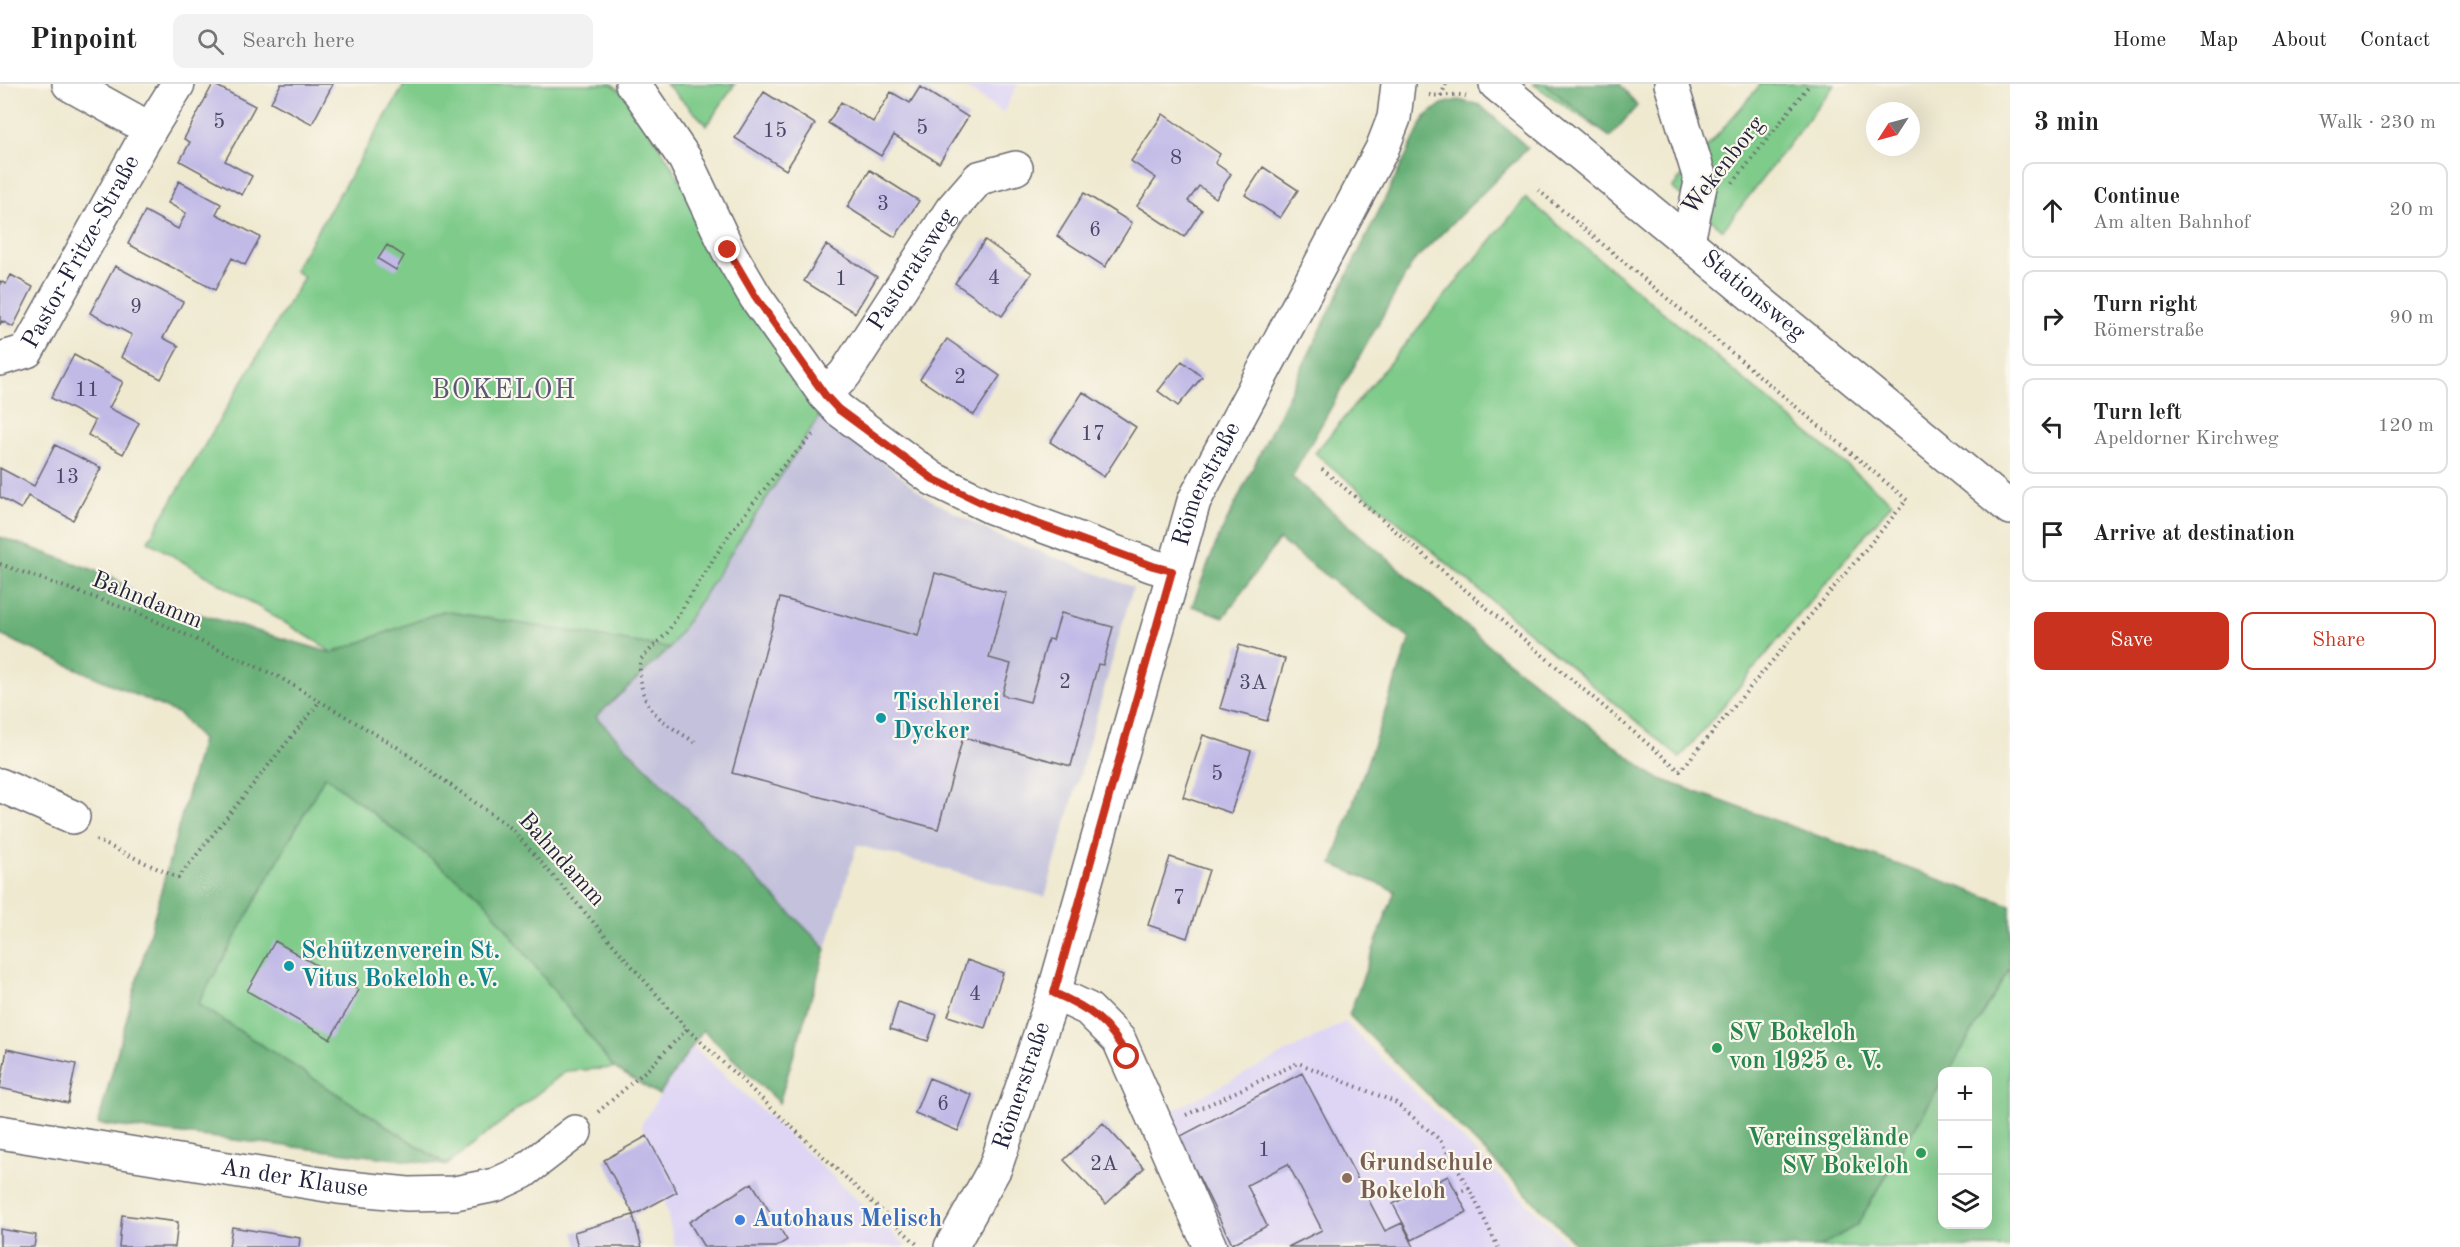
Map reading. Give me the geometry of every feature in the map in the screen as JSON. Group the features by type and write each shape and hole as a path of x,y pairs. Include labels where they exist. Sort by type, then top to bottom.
{"street":[{"name":"Pastor-Fritze-Straße","path":"69,84 150,129"},
{"name":"Pastor-Fritze-Straße","path":"0,359 27,351 150,129 178,84"},
{"path":"632,84 685,159 728,250 755,296 832,402 933,479 991,507 1172,571"},
{"name":"Römerstraße","path":"951,1247 995,1168 1054,993 1172,571 1194,501 1382,149 1394,118 1398,84"},
{"name":"Stationsweg","path":"1496,84 2010,507"},
{"path":"1671,84 1701,182 1688,241"},
{"name":"Pastoratsweg","path":"832,402 845,374 952,209 979,178 1016,168"},
{"path":"0,785 73,817"},
{"path":"1054,993 1089,1009 1119,1040 1210,1247"},
{"name":"An der Klause","path":"0,1132 339,1187 408,1194 455,1193 495,1185 523,1172 575,1132"}],"path":[{"path":"1441,96 1446,84"},
{"name":"Wekenborg","path":"1731,185 1810,84"},
{"path":"1322,469 1680,771 1907,500 1537,189"},
{"path":"695,742 670,727 648,706 639,682 640,660 667,633 730,533 832,402"},
{"name":"Bahndamm","path":"0,564 138,614 279,677 397,747 511,828 687,1029 920,1247"},
{"path":"73,817 74,830 177,878 320,701"},
{"path":"575,1132 649,1068 687,1029"},
{"path":"1158,1127 1298,1063 1395,1102 1440,1140 1469,1188 1498,1247"},
{"path":"1457,1193 1469,1188"}],"shaded area":[{"path":"960,84 1018,84 1003,113"},
{"path":"822,412 926,497 996,535 1133,587 1045,897 857,845 826,949 596,717 670,648"},
{"name":"Grundschule Bokeloh","path":"1345,1022 1565,1241 1552,1247 1225,1247 1162,1116"},
{"path":"692,1045 906,1245 904,1247 675,1247 664,1199 677,1191 641,1125"}],"green space":[{"path":"405,84 612,84 632,101 822,412 670,648 443,611 332,653 148,541 304,277 294,270"},
{"path":"666,84 735,84 707,125"},
{"path":"1533,84 1545,84 1610,137 1539,88"},
{"path":"1545,84 1620,84 1637,106 1610,137"},
{"path":"1761,84 1835,84 1723,230 1672,188"},
{"path":"1458,100 1480,105 1528,148 1413,262 1292,477 1500,655 1655,777 2010,905 2010,968 1951,1067 1938,1067 1938,1089 1857,1225 1819,1247 1579,1247 1349,1015 1395,891 1332,864 1410,639 1279,540 1224,617 1192,606 1217,541 1425,117 1442,104"},
{"path":"1526,198 1892,503 1680,758 1315,453"},
{"path":"0,537 111,576 141,597 332,653 443,611 670,648 596,717 826,949 779,1103 703,1030 659,1095 614,1068 483,899 325,776 198,1004 447,1165 98,1124 202,740 179,714 0,635"},
{"path":"325,776 483,899 614,1068 566,1071 447,1165 198,1004"},
{"name":"Vereinsgelände SV Bokeloh","path":"2010,968 2010,1247 1819,1247 1857,1225 1938,1089 1938,1229 1992,1229 1992,1067 1951,1067"}],"building":[{"path":"213,84 255,106 225,161 252,176 242,195 180,161 190,142 184,139"},
{"path":"281,84 333,84 312,124 271,102"},
{"path":"920,87 968,117 939,163 894,135 881,156 828,123 841,102 873,122 891,92 910,103"},
{"path":"764,92 815,124 786,170 735,138"},
{"path":"1163,114 1220,154 1215,163 1231,174 1216,198 1199,186 1188,201 1202,210 1184,237 1137,206 1156,178 1131,161"},
{"path":"1263,167 1298,190 1280,218 1245,195"},
{"path":"870,170 919,201 895,237 847,207"},
{"path":"179,181 221,204 216,214 260,237 245,265 232,258 215,290 128,244 145,211 178,229 186,213 168,203"},
{"path":"1084,193 1132,223 1105,267 1057,236"},
{"path":"985,240 1032,273 1002,316 955,283"},
{"path":"387,245 404,256 396,270 378,259"},
{"path":"826,245 877,277 855,313 804,281"},
{"path":"115,266 183,302 163,338 179,346 161,379 121,357 132,335 90,313"},
{"path":"11,275 33,287 13,327 2,321 0,325 0,281 6,284"},
{"path":"947,339 1000,376 974,415 920,379"},
{"path":"74,355 123,382 109,408 139,423 123,454 88,435 95,421 51,398"},
{"path":"1182,361 1202,377 1178,406 1158,391"},
{"path":"1083,392 1136,427 1104,477 1050,442"},
{"path":"55,445 101,468 73,520 28,496 21,509 0,497 0,468 34,486"},
{"name":"Tischlerei Dycker","path":"935,573 1006,593 989,658 1011,664 1002,695 1030,702 1048,639 1053,640 1061,613 1113,627 1103,665 1098,664 1071,766 963,737 938,829 732,773 780,598 918,636"},
{"path":"1239,645 1285,659 1267,721 1220,708"},
{"path":"1203,735 1251,751 1231,813 1183,797"},
{"path":"1170,857 1209,870 1187,938 1148,925"},
{"name":"Schützenverein St. Vitus Bokeloh e.V.","path":"275,941 359,990 330,1039 247,991"},
{"path":"967,960 1003,973 985,1028 948,1016"},
{"path":"898,1002 937,1015 928,1041 890,1029"},
{"path":"7,1049 76,1064 68,1103 0,1088"},
{"path":"1302,1073 1385,1231 1402,1223 1414,1247 1288,1247 1322,1230 1288,1164 1247,1185 1267,1226 1232,1244 1179,1137"},
{"path":"929,1078 972,1095 958,1131 915,1113"},
{"path":"1103,1123 1144,1168 1106,1204 1064,1160"},
{"path":"647,1136 677,1192 634,1215 604,1160"},
{"path":"1448,1176 1467,1212 1412,1240 1393,1204"},
{"path":"752,1183 787,1240 776,1247 704,1247 689,1222"},
{"path":"122,1215 178,1222 175,1247 119,1247"},
{"path":"633,1215 642,1247 578,1247 574,1232"},
{"path":"232,1227 300,1238 299,1247 229,1247"},
{"path":"0,1229 36,1235 34,1247 0,1247"}],"place":[{"name":"Tischlerei Dycker","path":"881,718"},
{"name":"Schützenverein St. Vitus Bokeloh e.V.","path":"289,966"},
{"name":"SV Bokeloh von 1925 e. V.","path":"1717,1048"},
{"name":"Vereinsgelände SV Bokeloh","path":"1921,1153"},
{"name":"Grundschule Bokeloh","path":"1347,1178"},
{"name":"Autohaus Melisch","path":"740,1220"}],"district":[{"name":"BOKELOH","path":"504,390"}],"route":[{"path":"728,250 755,296 825,395 838,409 933,479 991,507 1172,571 1054,993 1089,1009 1119,1040 1127,1057"}]}
